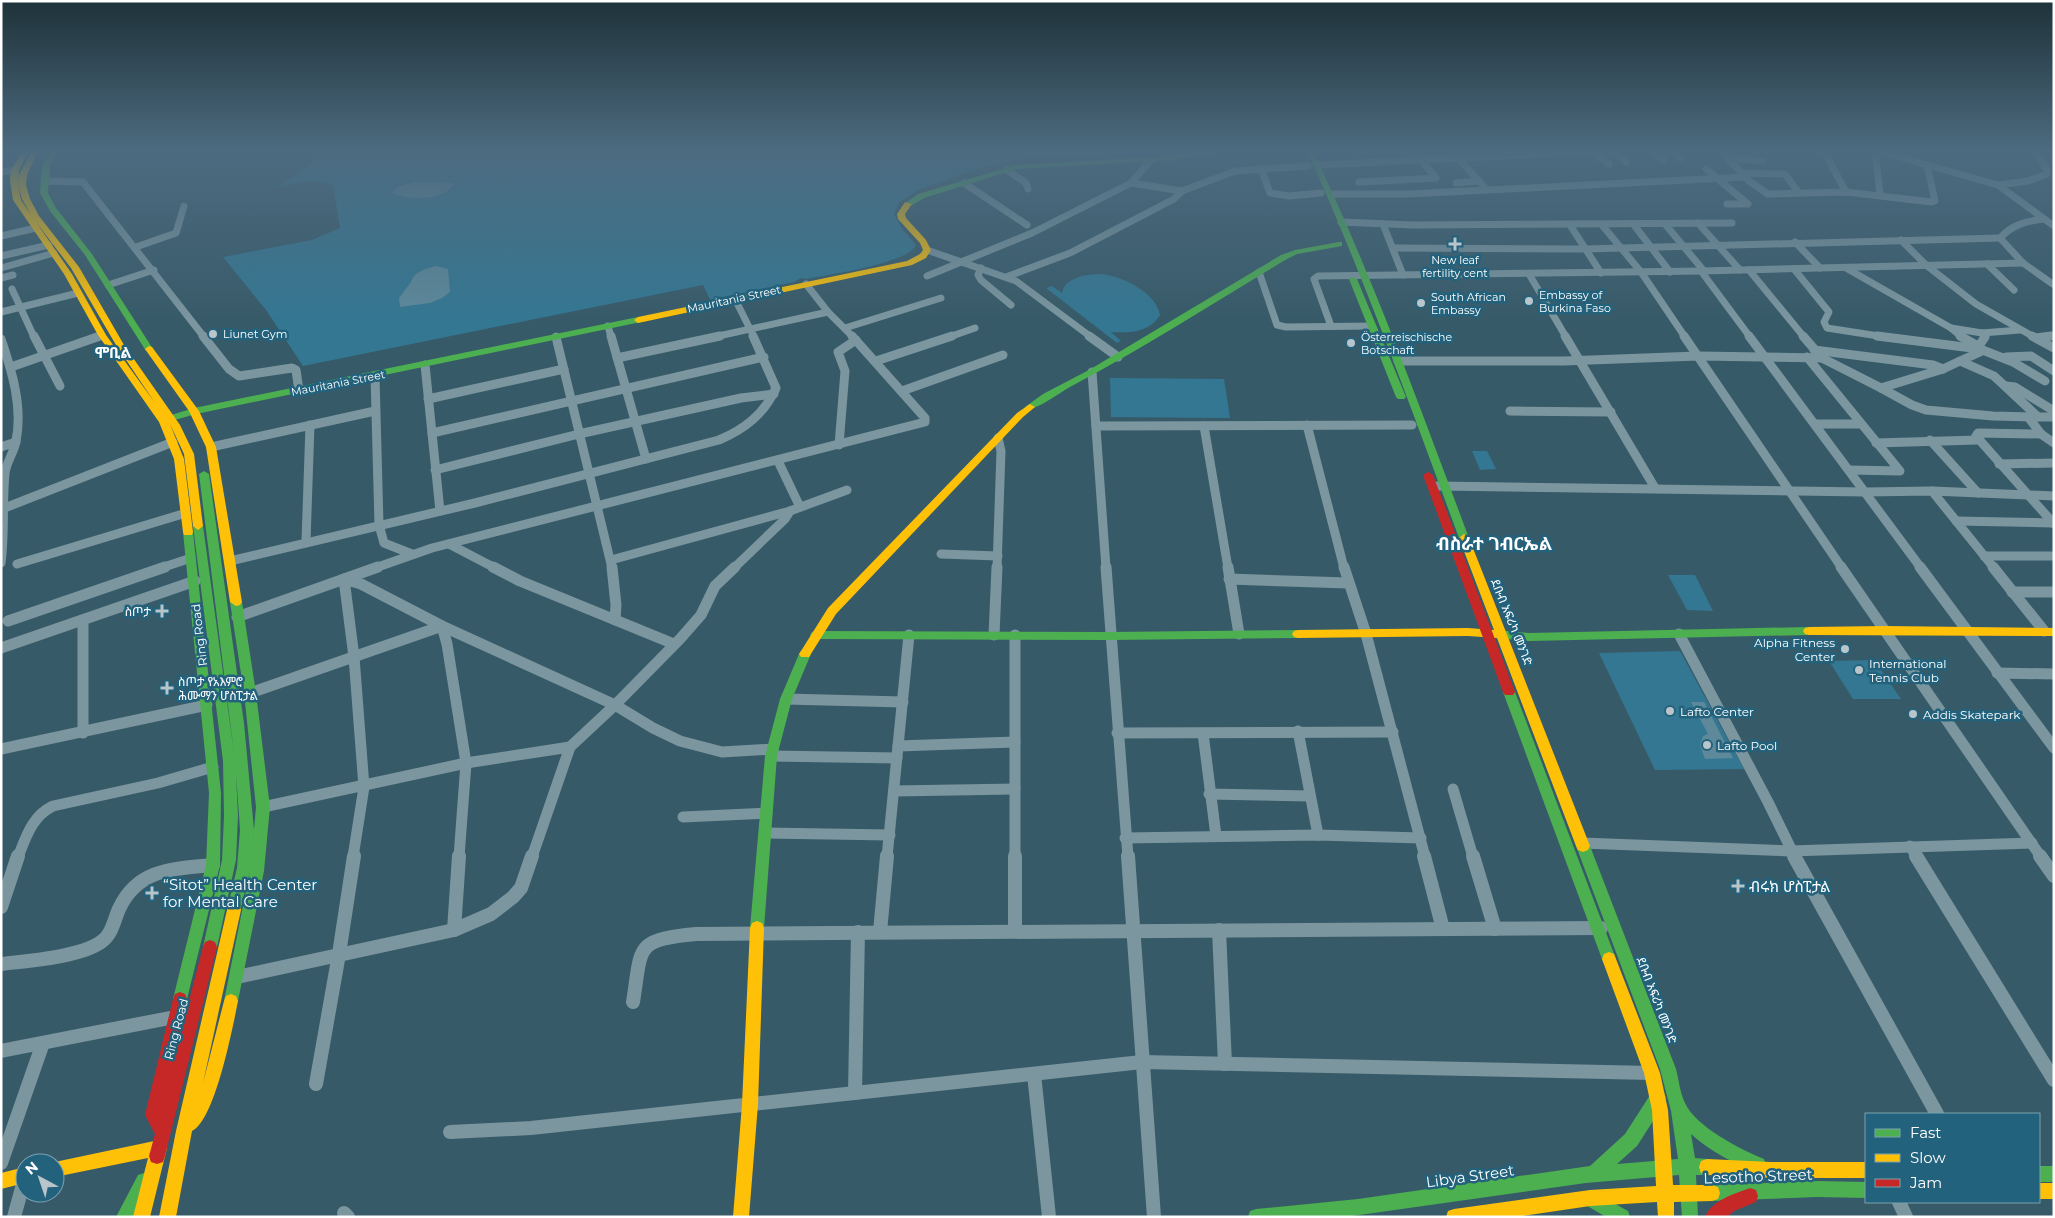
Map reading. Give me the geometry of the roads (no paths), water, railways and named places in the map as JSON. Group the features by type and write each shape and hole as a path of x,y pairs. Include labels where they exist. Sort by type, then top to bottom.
{"main road":[{"path":"24,208 51,249 102,335 164,422 179,458 195,581 215,793 212,865 196,942 175,1017 153,1115 163,1133"},
{"name":"Ring Road","path":"33,208 47,230 69,257 119,344 176,416 200,450 238,723 247,830 244,868 184,1131 167,1217"},
{"name":"Ring Road","path":"43,208 80,257 176,416 189,454 229,760 231,816 229,860 224,888 197,1004 141,1217"},
{"path":"54,208 88,254 145,344 194,411 211,447 250,693 264,807 256,880 237,978 208,1091 200,1113 184,1131"},
{"path":"904,208 902,210 902,219 923,242 927,250"},
{"name":"ደቡብ አፍሪካ መንገድ","path":"1330,208 1339,244 1357,276 1398,361 1437,486 1487,634 1600,928 1652,1073 1660,1110 1666,1217"},
{"name":"ደቡብ አፍሪካ መንገድ","path":"1333,208 1341,222 1372,326 1437,486 1503,635 1662,1049 1673,1082 1688,1166 1690,1217"},
{"path":"741,1217 750,1104 757,932 772,752 786,699 802,660 816,635 832,611 1020,415 1046,396 1118,357 1295,252 1339,244"},
{"name":"Mauritania Street","path":"176,416 375,376 909,263 923,256 927,250"},
{"path":"816,635 1110,636 1468,632 1529,637 1884,630 2049,632"},
{"path":"1594,1174 1620,1154 1647,1119 1658,1098"},
{"path":"1678,1107 1694,1128 1709,1141 1732,1156 1770,1170"},
{"path":"65,1168 157,1154"},
{"path":"124,1217 157,1154"},
{"name":"Libya Street","path":"1256,1217 1358,1207 1594,1174 1688,1166"},
{"name":"Lesotho Street","path":"1688,1166 1770,1170 1865,1170"},
{"path":"2040,1174 2054,1174"},
{"path":"1,1181 15,1178"},
{"name":"Lesotho Street","path":"1590,1198 1650,1194 1817,1189 1865,1190"},
{"path":"2040,1191 2054,1191"},
{"path":"1713,1217 1728,1205 1758,1192"},
{"path":"171,1198 172,1217"},
{"path":"1454,1217 1590,1198 1622,1217"}],"street":[{"path":"104,208 229,369 239,376 244,376 292,368 296,370 299,391"},
{"path":"136,247 176,233 183,208"},
{"path":"1001,208 1027,225"},
{"path":"926,276 1032,233 1082,208"},
{"path":"1006,277 1053,260 1122,228 1158,208"},
{"path":"2029,208 2053,226"},
{"path":"1393,248 1585,249 2000,238 2012,226 2027,220 2044,219"},
{"path":"1341,222 1383,224 1602,225 1732,223"},
{"path":"1698,223 1717,245 1744,270 1822,358 1922,409 2029,418 2054,417"},
{"path":"1383,224 1404,276"},
{"path":"1570,224 1601,273"},
{"path":"1634,224 1670,272"},
{"path":"1665,224 1702,271 2054,748"},
{"path":"1602,225 1641,272 2032,844 2048,860 2054,876"},
{"path":"1,236 36,228"},
{"path":"2000,238 2023,263 2054,285"},
{"path":"1901,240 1926,265 1976,304 2054,348"},
{"path":"1795,242 1820,268"},
{"path":"1,256 51,249"},
{"path":"1,268 51,249"},
{"path":"927,250 963,261 1026,286 1118,357"},
{"path":"1331,326 1314,279 1318,276 1670,272 2023,263"},
{"path":"1986,264 2014,290"},
{"path":"981,268 978,275 981,280 1011,305"},
{"path":"1845,268 1951,328 1980,348 2013,362 2045,381"},
{"path":"1794,269 1829,312 1824,322 1827,328 1919,342 1980,348"},
{"path":"108,285 154,270"},
{"path":"1260,272 1277,325 1286,327 1372,326"},
{"path":"1529,274 1581,359 1655,488"},
{"path":"1,278 13,275"},
{"path":"237,616 412,554 598,508 925,422 925,418 876,361 828,312 806,284"},
{"path":"12,289 19,307 60,386"},
{"path":"1,312 78,293"},
{"path":"845,328 941,298"},
{"path":"230,561 306,541 440,511 589,474 719,440 736,433 762,412 776,388 751,327 736,299"},
{"path":"617,358 751,327 828,312"},
{"path":"608,326 646,459"},
{"path":"876,361 975,328"},
{"path":"1951,328 1982,334 2020,330"},
{"path":"1881,388 1943,369 1977,355 1985,338 1982,334"},
{"path":"11,367 102,335"},
{"path":"2036,338 2054,335"},
{"path":"556,337 611,560 616,605 614,620"},
{"path":"1,339 11,367 19,424 16,442 5,472 1,563"},
{"path":"839,445 845,371 838,352 856,340"},
{"path":"1814,350 1933,365 1943,369"},
{"path":"902,392 1003,355"},
{"path":"1398,361 1564,362 1581,359 1698,356 1822,358"},
{"path":"2002,358 2029,356 2054,371"},
{"path":"432,433 764,357"},
{"path":"1807,358 1900,470 1849,470"},
{"path":"1960,361 1991,374 2039,418"},
{"path":"424,365 440,511"},
{"path":"428,399 564,369"},
{"path":"1092,372 1154,1217"},
{"path":"375,376 379,524 384,543 390,547 412,554"},
{"path":"2006,386 2015,387 2054,410"},
{"path":"435,470 580,434 741,398 774,394"},
{"path":"211,447 375,411"},
{"path":"1510,411 1611,412"},
{"path":"2029,418 2041,434 2054,443"},
{"path":"1815,424 1860,424"},
{"path":"306,541 310,425"},
{"path":"1307,425 1348,584 1366,634 1393,732 1443,929"},
{"path":"1096,426 1412,425"},
{"path":"1204,426 1239,634"},
{"path":"2041,434 1978,433 1976,436 2027,496 2053,523"},
{"path":"994,635 998,556 1000,451 998,438"},
{"path":"1930,440 1978,493"},
{"path":"1876,443 1978,440"},
{"path":"1,447 16,442"},
{"path":"4,508 173,442"},
{"path":"778,461 800,507"},
{"path":"1999,464 2054,463"},
{"path":"1437,486 1865,492 1932,491 2054,496"},
{"path":"611,560 790,511 848,490"},
{"path":"1932,491 2012,592 2049,632"},
{"path":"237,978 454,930 489,916 506,905 521,888 570,747 616,705 674,644 701,615 716,586 785,519 790,511"},
{"path":"17,564 186,513"},
{"path":"1956,522 2053,523"},
{"path":"449,544 520,581 674,644"},
{"path":"941,554 998,556"},
{"path":"1984,556 2054,556"},
{"path":"8,621 191,558"},
{"path":"344,579 361,584 442,626 616,705 634,718 698,749 724,753 772,752 897,758"},
{"path":"316,1084 339,954 364,787 354,657 344,579"},
{"path":"1229,579 1348,584"},
{"path":"1,648 195,581"},
{"path":"2012,592 2054,592"},
{"path":"83,620 83,733"},
{"path":"250,693 442,626"},
{"path":"442,626 447,644 466,763 454,930"},
{"path":"1678,634 1768,802 1791,851 1936,1113"},
{"path":"880,932 909,635"},
{"path":"1015,635 1015,931"},
{"path":"1997,673 2054,674"},
{"path":"786,699 903,702"},
{"path":"1,749 208,705"},
{"path":"1298,731 1318,835"},
{"path":"1118,733 1393,732"},
{"path":"2041,732 2054,732"},
{"path":"1203,733 1209,794 1216,836"},
{"path":"898,746 1015,742"},
{"path":"264,807 364,787 466,763 570,747"},
{"path":"1,907 28,834 35,819 42,812 53,806 158,783 214,767"},
{"path":"894,791 1015,788"},
{"path":"1453,789 1494,929"},
{"path":"1209,794 1310,796"},
{"path":"683,817 767,813"},
{"path":"765,833 890,835"},
{"path":"1125,838 1318,835 1421,838"},
{"path":"1582,842 1791,851 1910,846 2032,844"},
{"path":"1910,846 2054,1080"},
{"path":"1,964 62,954 88,948 102,942 110,931 123,899 131,887 141,879 155,872 212,865"},
{"path":"633,1002 642,950 657,938 673,936 757,932 1615,929"},
{"path":"1218,930 1225,1064"},
{"path":"855,1092 858,932"},
{"path":"1,1051 175,1017"},
{"path":"1,1163 43,1043"},
{"path":"450,1132 531,1128 1142,1062 1652,1073"},
{"path":"1034,1074 1049,1217"},
{"path":"14,1217 18,1203"},
{"path":"1899,1203 1906,1217"}],"place":[{"name":"New leaf fertility cent","path":"1455,244"},
{"name":"Embassy of Burkina Faso","path":"1529,301"},
{"name":"South African Embassy","path":"1421,303"},
{"name":"Liunet Gym","path":"213,334"},
{"name":"Österreischische Botschaft","path":"1351,343"},
{"name":"ስጦታ","path":"162,611"},
{"name":"Alpha Fitness Center","path":"1845,649"},
{"name":"International Tennis Club","path":"1859,670"},
{"name":"ስጦታ የአእምሮ ሕሙማን ሆስፒታል","path":"167,688"},
{"name":"Lafto Center","path":"1670,711"},
{"name":"Addis Skatepark","path":"1913,714"},
{"name":"Lafto Pool","path":"1707,745"},
{"name":"ብሩክ ሆስፒታል","path":"1738,886"},
{"name":"“Sitot” Health Center for Mental Care","path":"152,893"}],"district":[{"name":"ሞቢል","path":"113,352"},
{"name":"ብስራተ ገብርኤል","path":"1494,544"}]}
